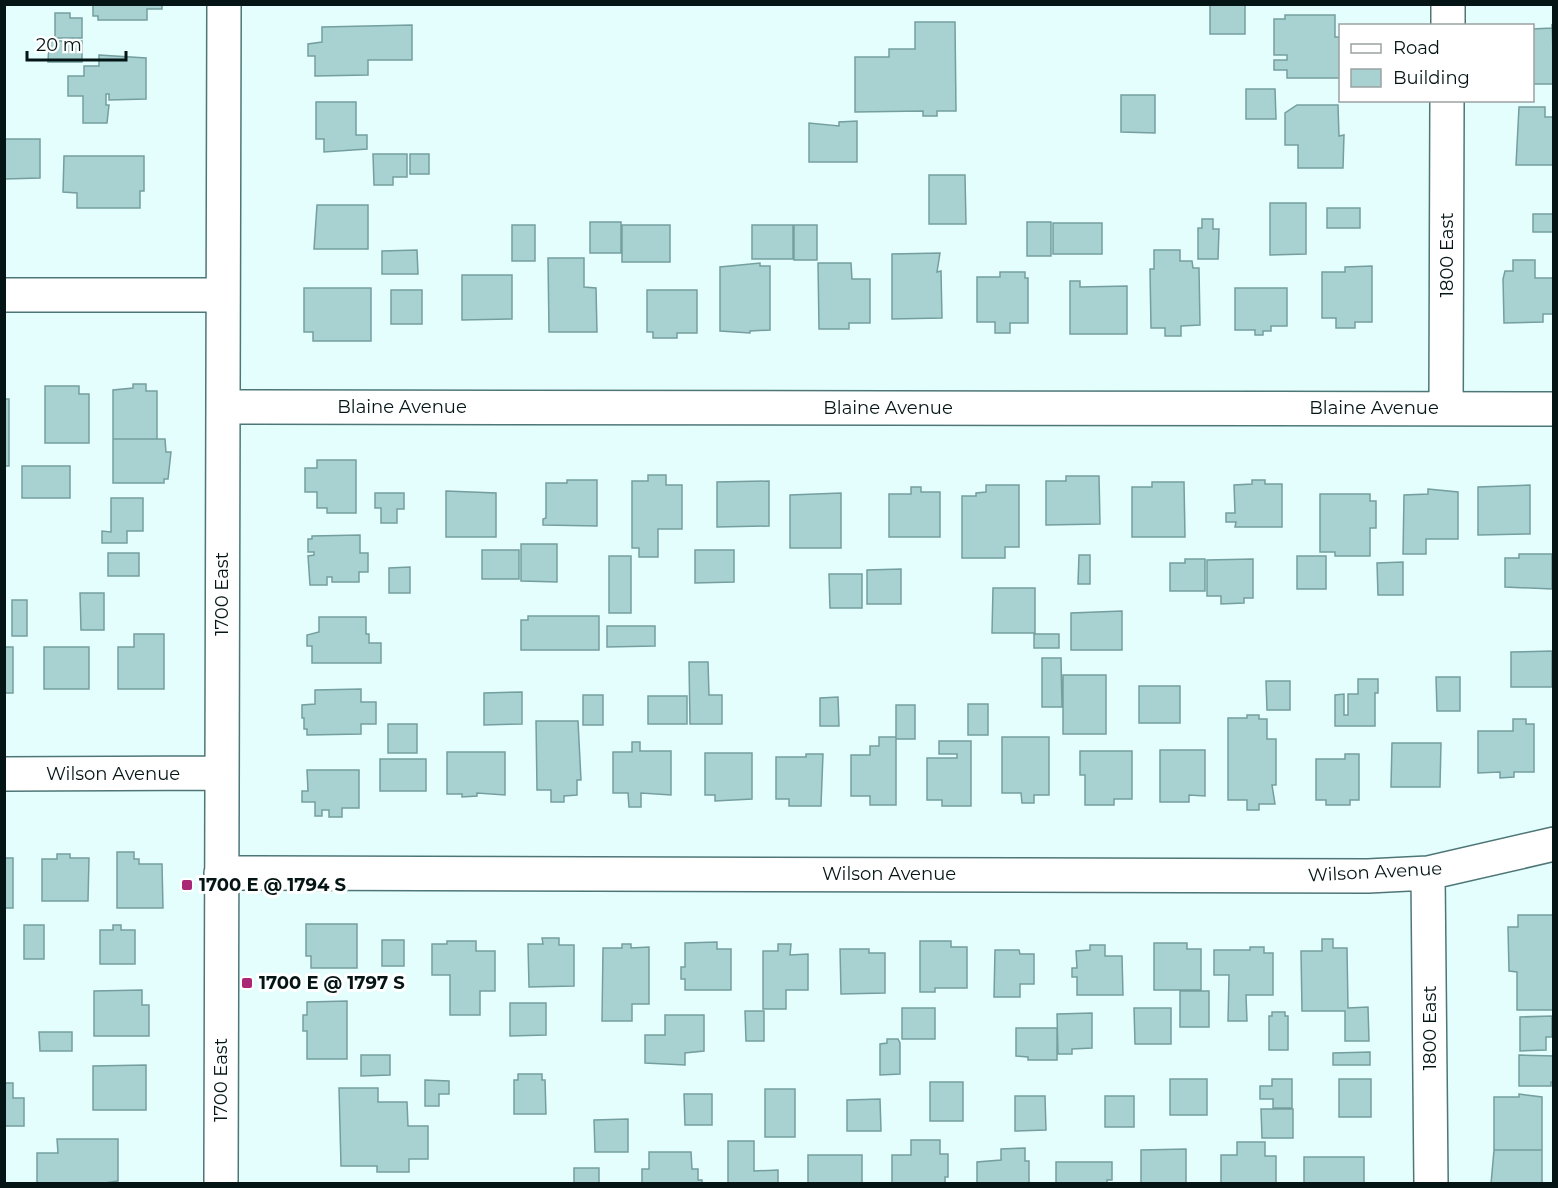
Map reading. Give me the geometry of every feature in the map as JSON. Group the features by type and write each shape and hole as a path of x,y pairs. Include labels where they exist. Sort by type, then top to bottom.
{"street":[{"name":"1700 East","path":"221,1184 224,4"},
{"path":"1448,4 1448,24"},
{"name":"1800 East","path":"1446,409 1447,102"},
{"path":"4,295 223,295"},
{"name":"Blaine Avenue","path":"223,407 1554,409"},
{"name":"Wilson Avenue","path":"4,774 222,773"},
{"name":"Wilson Avenue","path":"221,873 1344,876 1428,873 1554,844"},
{"name":"1800 East","path":"1428,873 1431,1184"}],"building":[{"path":"93,4 162,4 162,9 147,9 147,20 98,20 98,16 93,16"},
{"path":"1210,4 1245,4 1245,34 1210,34"},
{"path":"55,13 70,13 70,18 82,18 82,38 55,38"},
{"path":"1285,15 1335,15 1335,37 1339,37 1339,78 1287,78 1287,70 1274,70 1274,60 1287,60 1287,55 1274,55 1274,19 1285,19"},
{"path":"915,22 955,22 956,111 937,111 937,116 923,116 923,111 855,112 855,57 889,57 889,49 915,49"},
{"path":"1552,24 1554,84 1534,84 1534,29 1552,28"},
{"path":"412,25 412,60 368,60 368,75 315,76 315,56 308,56 308,44 322,42 322,27"},
{"path":"49,41 82,41 82,62 48,62"},
{"path":"99,55 146,58 146,99 109,100 109,94 106,94 106,105 109,105 107,123 83,123 83,96 68,96 68,76 84,76 84,66 99,66"},
{"path":"1246,89 1275,89 1276,119 1246,119"},
{"path":"1121,95 1155,95 1155,133 1121,132"},
{"path":"316,102 356,102 356,135 367,135 367,149 324,152 324,139 316,139"},
{"path":"1297,105 1338,105 1339,136 1344,135 1343,168 1298,168 1298,145 1285,145 1285,113"},
{"path":"1519,107 1545,107 1545,117 1554,117 1554,165 1516,165"},
{"path":"857,121 857,162 809,162 809,123 839,126 839,122"},
{"path":"5,139 40,139 40,178 5,179"},
{"path":"373,154 407,154 407,177 393,177 393,185 374,185"},
{"path":"410,154 429,154 429,174 410,174"},
{"path":"64,156 144,156 144,191 140,191 140,208 77,208 77,193 63,192"},
{"path":"929,175 965,175 966,224 929,224"},
{"path":"1270,203 1306,203 1306,254 1270,255"},
{"path":"317,205 368,205 368,249 314,249"},
{"path":"1327,208 1360,208 1360,228 1327,228"},
{"path":"1533,214 1554,214 1554,232 1533,232"},
{"path":"1202,219 1213,219 1213,229 1219,229 1218,259 1198,259 1198,228 1202,228"},
{"path":"590,222 621,222 621,253 590,253"},
{"path":"1027,222 1051,222 1051,256 1027,256"},
{"path":"1053,223 1102,223 1102,254 1053,254"},
{"path":"512,225 535,225 535,261 512,261"},
{"path":"622,225 670,225 670,262 622,262"},
{"path":"752,225 793,225 793,259 752,259"},
{"path":"794,225 817,225 817,260 794,260"},
{"path":"417,250 418,274 382,274 382,251"},
{"path":"1154,250 1180,250 1180,261 1192,261 1193,268 1199,268 1200,325 1181,326 1181,336 1165,336 1165,328 1151,328 1150,269 1154,269"},
{"path":"940,253 937,272 941,271 942,318 892,319 892,254"},
{"path":"548,258 584,258 584,287 596,288 597,332 549,332"},
{"path":"1513,260 1535,260 1535,278 1554,278 1554,314 1543,314 1543,322 1504,323 1503,279 1505,271 1513,271"},
{"path":"760,263 760,266 770,266 770,330 750,331 750,333 720,331 720,267"},
{"path":"818,263 851,263 852,279 870,279 870,323 849,323 849,329 819,329"},
{"path":"1372,266 1372,322 1355,322 1355,328 1336,328 1336,318 1322,318 1322,272 1345,272 1345,267"},
{"path":"1000,272 1025,272 1025,278 1028,278 1028,323 1010,323 1010,333 995,333 995,322 977,322 977,277 1000,277"},
{"path":"462,275 512,275 512,319 462,320"},
{"path":"1070,281 1080,281 1080,287 1127,286 1127,334 1070,334"},
{"path":"304,288 371,288 371,341 313,341 313,332 304,332"},
{"path":"1235,288 1287,288 1287,326 1271,326 1271,331 1263,331 1263,335 1255,335 1255,330 1235,330"},
{"path":"391,290 422,290 422,324 391,324"},
{"path":"647,290 697,290 697,333 677,333 677,338 653,338 653,332 647,332"},
{"path":"133,384 146,384 146,391 157,391 157,439 113,439 113,390 133,388"},
{"path":"45,386 79,386 79,394 89,394 89,443 45,443"},
{"path":"4,399 9,399 9,466 4,466"},
{"path":"113,439 165,439 166,452 171,452 168,479 164,479 164,483 113,483"},
{"path":"317,460 356,460 356,513 327,513 327,508 317,508 317,492 305,492 305,468 317,468"},
{"path":"22,466 70,466 70,498 22,498"},
{"path":"648,475 666,475 666,485 682,485 682,529 658,529 658,557 639,557 639,548 632,548 632,481 648,481"},
{"path":"1066,476 1099,476 1100,524 1046,525 1046,481 1066,481"},
{"path":"567,480 597,480 597,526 543,525 543,519 546,518 546,483 567,483"},
{"path":"1252,480 1265,480 1265,484 1282,484 1282,527 1235,527 1236,522 1226,522 1226,513 1235,513 1234,485 1252,484"},
{"path":"769,481 769,526 717,527 717,482"},
{"path":"1152,482 1184,482 1185,537 1132,537 1132,487 1152,487"},
{"path":"986,485 1019,485 1019,547 1005,547 1005,558 962,558 962,496 976,496 976,493 986,492"},
{"path":"1530,485 1530,534 1478,535 1478,487"},
{"path":"911,487 921,487 921,492 940,492 940,537 889,537 889,494 911,494"},
{"path":"1428,489 1458,492 1458,539 1426,539 1426,554 1403,554 1404,495 1428,494"},
{"path":"446,491 496,493 496,537 446,537"},
{"path":"375,493 404,493 404,509 397,509 397,523 381,523 381,508 375,508"},
{"path":"841,493 841,548 790,548 790,495"},
{"path":"1320,494 1370,494 1370,501 1376,501 1376,528 1370,528 1370,556 1335,556 1335,552 1320,552"},
{"path":"111,498 143,498 143,531 127,531 127,543 102,543 102,531 111,532"},
{"path":"360,535 360,553 368,553 368,572 359,572 359,582 332,582 332,577 327,577 327,585 310,585 308,556 314,555 314,552 308,552 308,539 312,539 312,536"},
{"path":"521,544 557,544 557,582 521,581"},
{"path":"482,550 519,550 519,579 482,579"},
{"path":"695,550 734,550 734,582 695,583"},
{"path":"108,553 139,553 139,576 108,576"},
{"path":"1519,554 1552,554 1552,589 1505,587 1505,558 1519,558"},
{"path":"1079,555 1090,555 1090,584 1078,584"},
{"path":"609,556 631,556 631,613 609,613"},
{"path":"1297,556 1326,556 1326,589 1297,589"},
{"path":"1185,559 1205,559 1205,591 1170,591 1170,563 1185,563"},
{"path":"1253,559 1253,598 1244,598 1244,603 1221,604 1221,596 1207,596 1207,560"},
{"path":"1403,562 1403,595 1378,595 1377,563"},
{"path":"410,567 410,593 389,593 389,568"},
{"path":"901,569 901,604 867,604 867,570"},
{"path":"829,574 862,574 862,608 830,608"},
{"path":"993,588 1035,588 1035,633 992,633"},
{"path":"80,593 104,593 104,630 81,630"},
{"path":"12,600 27,600 27,636 12,636"},
{"path":"1122,611 1122,650 1071,650 1071,613"},
{"path":"528,616 599,616 599,650 521,650 521,620 528,620"},
{"path":"319,617 366,617 366,634 369,634 369,643 381,643 381,663 312,663 312,646 307,646 307,635 319,632"},
{"path":"607,626 655,626 655,646 607,647"},
{"path":"134,634 164,634 164,689 118,689 118,647 134,647"},
{"path":"1034,634 1059,634 1059,648 1034,648"},
{"path":"4,647 13,647 13,693 4,693"},
{"path":"44,647 89,647 89,689 44,689"},
{"path":"1552,651 1552,687 1511,687 1511,652"},
{"path":"1042,658 1061,658 1062,707 1042,707"},
{"path":"689,662 708,662 709,695 722,695 722,724 690,724"},
{"path":"1063,675 1106,675 1106,734 1063,734"},
{"path":"1436,677 1460,677 1460,711 1437,711"},
{"path":"1358,679 1378,679 1378,693 1375,693 1375,726 1335,726 1335,695 1344,694 1344,715 1348,715 1348,694 1358,694"},
{"path":"1266,681 1290,681 1290,710 1267,710"},
{"path":"1139,686 1180,686 1180,723 1139,723"},
{"path":"361,689 361,702 376,702 376,724 361,724 361,734 307,735 307,729 304,729 304,718 302,718 302,705 315,704 315,690"},
{"path":"522,692 522,724 484,725 484,693"},
{"path":"583,695 603,695 603,725 583,725"},
{"path":"648,696 687,696 687,724 648,724"},
{"path":"838,697 839,726 820,726 820,698"},
{"path":"968,704 988,704 988,735 968,735"},
{"path":"896,705 915,705 915,739 896,739"},
{"path":"1247,715 1259,715 1259,719 1267,719 1267,739 1276,739 1276,785 1272,785 1275,804 1259,804 1259,810 1247,810 1247,800 1228,800 1228,718 1247,718"},
{"path":"1513,719 1526,719 1526,724 1534,724 1534,772 1514,772 1514,777 1500,778 1500,772 1478,773 1478,731 1513,731"},
{"path":"536,721 578,721 581,780 577,780 577,795 564,796 564,802 551,802 551,790 537,790"},
{"path":"388,724 417,724 417,753 388,753"},
{"path":"879,737 896,737 896,805 870,805 870,796 851,796 851,755 870,755 870,746 879,746"},
{"path":"1002,737 1049,737 1049,795 1034,795 1034,803 1022,803 1021,793 1002,793"},
{"path":"939,741 971,741 971,806 942,806 942,800 927,800 927,758 957,758 957,754 939,754"},
{"path":"632,742 640,742 640,751 671,751 671,795 641,793 641,807 629,807 628,793 613,793 613,752 632,752"},
{"path":"1392,743 1441,743 1440,787 1391,787"},
{"path":"1160,750 1205,750 1205,796 1189,795 1189,802 1160,802"},
{"path":"1080,751 1132,751 1132,799 1114,799 1114,805 1085,805 1085,775 1080,775"},
{"path":"447,752 505,752 505,795 477,793 477,796 462,797 462,794 447,794"},
{"path":"705,753 752,753 752,799 715,801 715,795 705,795"},
{"path":"806,754 823,754 821,806 789,806 789,799 776,799 776,757 806,757"},
{"path":"1345,754 1359,754 1359,800 1350,800 1350,805 1326,805 1326,800 1316,800 1316,759 1345,759"},
{"path":"380,759 426,759 426,791 380,791"},
{"path":"307,770 359,770 359,808 342,808 342,817 329,817 329,810 322,810 322,816 315,816 315,802 302,802 302,791 308,791"},
{"path":"117,852 134,852 134,859 139,859 139,864 162,864 163,908 117,908"},
{"path":"57,854 70,854 70,858 89,858 88,901 42,901 42,859 57,859"},
{"path":"4,858 13,858 13,908 4,908"},
{"path":"1518,915 1554,915 1554,1010 1517,1010 1517,972 1509,971 1508,927 1518,927"},
{"path":"306,924 357,924 357,968 311,968 311,956 306,956"},
{"path":"24,925 44,925 44,959 24,959"},
{"path":"113,925 121,925 121,930 135,930 135,964 100,964 100,930 113,930"},
{"path":"542,938 559,938 559,945 574,945 574,986 529,987 528,944 543,944"},
{"path":"1322,939 1333,939 1333,948 1347,948 1348,1008 1368,1007 1369,1041 1345,1041 1345,1011 1302,1011 1301,951 1322,951"},
{"path":"382,940 404,940 404,966 382,966"},
{"path":"447,941 476,941 476,951 495,951 495,991 480,991 480,1015 450,1015 450,975 432,975 432,944 447,944"},
{"path":"920,941 951,941 951,947 967,947 967,988 935,988 935,992 920,992"},
{"path":"717,942 717,949 731,949 731,990 685,990 685,979 681,979 681,967 685,967 685,943"},
{"path":"1154,943 1187,943 1187,949 1201,949 1201,990 1154,990"},
{"path":"622,944 631,944 631,948 649,947 649,1004 632,1004 632,1021 602,1021 603,948 622,948"},
{"path":"778,944 791,944 790,955 808,954 808,990 786,990 786,1009 763,1009 763,951 778,951"},
{"path":"1090,945 1105,945 1105,956 1122,956 1123,995 1077,995 1077,977 1072,977 1072,968 1077,968 1076,951 1090,950"},
{"path":"1250,947 1264,947 1264,953 1273,953 1273,995 1246,995 1247,1021 1228,1021 1229,975 1214,975 1214,950 1250,950"},
{"path":"840,949 869,949 869,953 885,953 885,993 841,994"},
{"path":"995,950 1019,950 1020,954 1034,954 1034,984 1020,984 1020,997 994,997"},
{"path":"142,990 142,1005 149,1005 149,1036 94,1036 94,991"},
{"path":"1180,991 1209,991 1209,1027 1180,1027"},
{"path":"347,1001 347,1059 307,1059 307,1031 303,1031 303,1015 307,1015 307,1002"},
{"path":"510,1003 546,1003 546,1035 510,1036"},
{"path":"902,1008 935,1008 935,1039 902,1039"},
{"path":"1134,1008 1171,1008 1171,1044 1135,1044"},
{"path":"745,1011 764,1011 764,1041 746,1041"},
{"path":"1272,1012 1285,1012 1285,1016 1288,1016 1288,1050 1269,1050 1269,1016 1272,1016"},
{"path":"1092,1013 1092,1048 1072,1049 1072,1054 1058,1054 1057,1014"},
{"path":"665,1015 704,1015 704,1051 685,1053 685,1065 645,1063 645,1035 665,1035"},
{"path":"1552,1016 1552,1037 1546,1037 1546,1050 1520,1051 1520,1017"},
{"path":"1016,1028 1057,1028 1057,1060 1028,1060 1028,1057 1016,1056"},
{"path":"39,1032 72,1032 72,1051 40,1051"},
{"path":"887,1039 898,1039 900,1043 900,1074 880,1075 880,1044 887,1043"},
{"path":"1370,1052 1370,1065 1333,1065 1333,1053"},
{"path":"361,1055 390,1055 390,1075 361,1076"},
{"path":"1519,1055 1554,1056 1554,1082 1551,1082 1551,1086 1519,1086"},
{"path":"146,1065 146,1110 93,1110 93,1066"},
{"path":"518,1074 542,1074 542,1080 545,1080 546,1114 514,1114 514,1080 518,1080"},
{"path":"1170,1079 1207,1079 1207,1115 1170,1115"},
{"path":"1272,1079 1292,1079 1292,1108 1273,1108 1273,1099 1260,1099 1260,1086 1272,1086"},
{"path":"1339,1079 1371,1079 1371,1117 1339,1117"},
{"path":"425,1080 449,1081 449,1094 439,1094 439,1106 425,1106"},
{"path":"930,1082 963,1082 963,1121 930,1121"},
{"path":"4,1083 13,1083 13,1098 24,1098 24,1126 4,1126"},
{"path":"339,1088 378,1088 378,1102 407,1102 408,1126 428,1126 428,1159 409,1159 409,1172 377,1172 377,1166 341,1166"},
{"path":"765,1089 795,1089 795,1137 765,1137"},
{"path":"684,1094 712,1094 712,1125 685,1125"},
{"path":"1519,1094 1542,1097 1542,1150 1494,1150 1494,1097 1519,1097"},
{"path":"1015,1096 1045,1096 1046,1130 1015,1131"},
{"path":"1105,1096 1134,1096 1134,1127 1105,1127"},
{"path":"880,1099 881,1131 847,1131 847,1100"},
{"path":"1261,1109 1293,1109 1293,1138 1262,1138"},
{"path":"628,1119 628,1152 595,1152 594,1120"},
{"path":"57,1139 118,1139 118,1181 98,1184 37,1183 37,1153 58,1153"},
{"path":"911,1140 940,1140 940,1154 948,1154 948,1177 945,1177 945,1184 892,1184 892,1155 911,1155"},
{"path":"728,1141 754,1141 754,1171 778,1170 778,1184 722,1184 728,1183"},
{"path":"1237,1142 1265,1142 1265,1156 1276,1156 1276,1184 1221,1184 1221,1155 1237,1155"},
{"path":"1025,1148 1025,1161 1029,1161 1029,1184 977,1184 977,1162 1001,1160 1001,1149"},
{"path":"1186,1149 1186,1184 1141,1184 1141,1150"},
{"path":"1494,1150 1542,1150 1542,1184 1491,1184"},
{"path":"649,1152 691,1152 692,1169 698,1169 698,1180 702,1180 702,1184 642,1184 642,1169 649,1169"},
{"path":"808,1155 862,1155 862,1184 808,1184"},
{"path":"1304,1157 1364,1157 1364,1184 1304,1184"},
{"path":"1056,1162 1112,1162 1112,1180 1107,1180 1107,1184 1056,1184"},
{"path":"574,1168 599,1168 599,1184 574,1184"}],"place":[{"name":"1700 E @ 1794 S","path":"187,885"},
{"name":"1700 E @ 1797 S","path":"247,983"}]}
